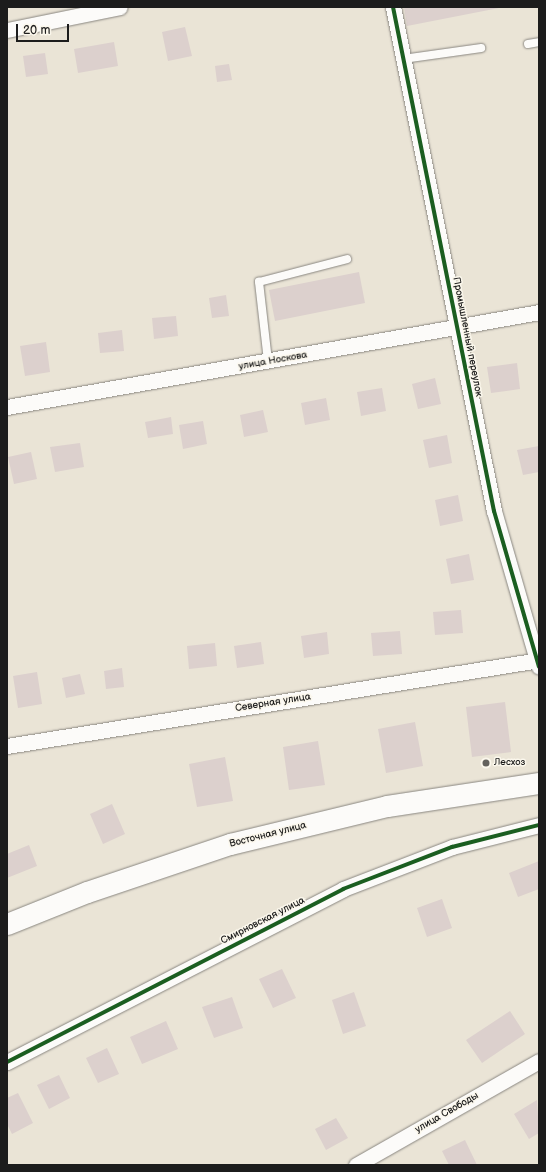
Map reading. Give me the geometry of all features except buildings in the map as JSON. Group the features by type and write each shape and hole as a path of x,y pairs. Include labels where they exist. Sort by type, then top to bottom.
{"main road":[{"name":"Восточная улица","path":"7,924 87,892 230,844 387,806 539,783"}],"street":[{"path":"7,30 120,7"},
{"name":"Промышленный переулок","path":"393,7 494,511 539,662"},
{"name":"улица Носкова","path":"7,407 457,329 539,312"},
{"name":"Северная улица","path":"7,746 539,662"},
{"name":"Смирновская улица","path":"7,1062 343,889 452,847 539,825"},
{"name":"улица Свободы","path":"356,1165 539,1061"}],"lane":[{"path":"528,44 539,42"},
{"path":"403,59 481,48"},
{"path":"268,361 259,282 347,259"}],"cycle path":[{"path":"393,7 494,511 539,667"},
{"path":"7,1062 343,889 452,847 539,825"}],"place":[{"name":"Лесхоз","path":"486,763"}]}
